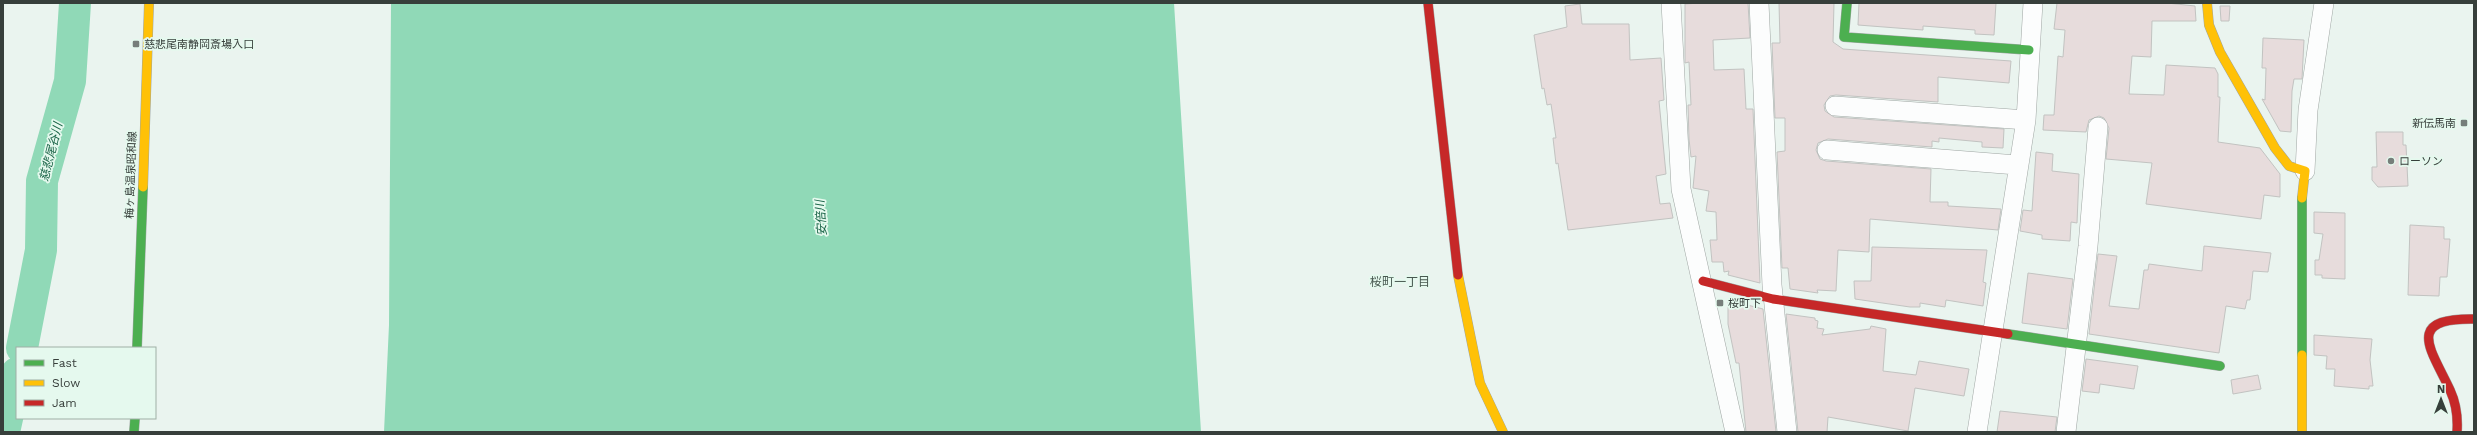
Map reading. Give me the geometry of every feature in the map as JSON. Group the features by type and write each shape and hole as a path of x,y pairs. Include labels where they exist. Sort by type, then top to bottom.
{"street":[{"name":"梅ヶ島温泉昭和線","path":"137,347 149,3"},
{"path":"1428,3 1455,262 1480,383 1503,432"},
{"path":"1671,3 1682,189 1735,432"},
{"path":"1759,3 1773,299 1787,432"},
{"path":"1847,3 1844,37 2029,50"},
{"path":"1976,432 2017,166 2026,120 2033,3"},
{"path":"2207,3 2209,25 2220,52 2275,148 2289,166 2305,171"},
{"path":"2302,432 2301,207 2305,171 2308,110 2324,3"},
{"path":"1835,106 2026,120"},
{"path":"2066,432 2077,344 2098,127"},
{"path":"1827,150 2017,166"},
{"path":"1703,281 1773,299 2220,366"},
{"path":"2457,432 2456,410 2450,390 2430,353 2428,340 2431,330 2438,323 2448,319 2474,319"},
{"path":"134,432 135,419"}],"water":[{"name":"安倍川","path":"391,3 1174,3 1201,432 384,432 389,325"}],"building":[{"path":"1748,3 1750,38 1713,40 1714,70 1744,69 1746,109 1753,109 1760,283 1728,275 1729,271 1724,272 1723,262 1712,262 1710,240 1717,240 1716,212 1706,211 1709,191 1693,188 1696,156 1691,157 1689,139 1688,105 1691,105 1689,62 1685,63 1685,4"},
{"path":"1779,3 1834,3 1833,42 1843,49 2011,61 2009,83 1938,77 1938,102 1836,95 1830,96 1824,105 1825,111 1834,117 2004,129 2003,148 1982,147 1982,142 1939,138 1939,142 1932,141 1932,147 1828,139 1818,143 1816,150 1820,159 1826,161 1931,169 1930,202 1948,202 1948,206 2001,209 1998,230 1870,219 1869,252 1838,250 1836,291 1817,290 1818,293 1790,289 1788,268 1782,268 1777,152 1785,151 1785,118 1775,118 1772,43 1780,43"},
{"path":"1859,3 1996,3 1994,35 1975,34 1975,30 1923,26 1923,30 1858,25"},
{"path":"2057,3 2167,3 2195,6 2196,21 2152,21 2151,57 2132,56 2129,94 2164,95 2166,65 2215,68 2218,74 2218,97 2220,97 2218,142 2260,148 2280,174 2280,197 2264,195 2261,219 2146,204 2152,163 2106,159 2109,128 2104,118 2099,116 2089,120 2086,132 2043,130 2044,115 2054,115 2058,56 2063,57 2065,30 2054,29"},
{"path":"1580,4 1582,24 1629,24 1630,60 1661,58 1664,100 1659,101 1666,174 1656,176 1660,204 1670,203 1673,218 1568,230 1558,163 1556,164 1553,138 1556,138 1551,104 1547,105 1544,88 1542,89 1534,35 1567,27 1565,6"},
{"path":"2220,6 2230,6 2229,21 2221,21"},
{"path":"2263,38 2304,40 2302,79 2294,79 2292,91 2291,132 2280,131 2262,99 2265,100 2266,68 2262,68"},
{"path":"2376,132 2403,132 2403,145 2406,145 2408,186 2378,187 2372,180 2372,167 2377,167"},
{"path":"2036,152 2053,154 2052,171 2079,174 2077,223 2071,222 2070,241 2042,239 2042,235 2020,231 2023,210 2032,211"},
{"path":"2314,212 2345,213 2345,279 2322,278 2322,275 2315,275 2315,260 2319,260 2323,234 2314,233"},
{"path":"2410,225 2444,227 2444,239 2450,239 2447,277 2440,277 2439,296 2408,295"},
{"path":"2204,246 2271,253 2268,272 2253,271 2250,300 2247,300 2245,309 2226,306 2219,353 2089,334 2098,254 2117,256 2109,306 2139,309 2144,270 2148,270 2149,264 2202,271"},
{"path":"1872,247 1987,250 1983,282 1986,283 1983,306 1946,300 1945,307 1920,303 1920,307 1910,307 1855,299 1854,281 1871,281"},
{"path":"2028,273 2073,279 2067,329 2022,323"},
{"path":"1728,300 1763,309 1776,432 1746,432 1739,363 1736,363 1728,324"},
{"path":"1786,314 1815,318 1815,320 1818,321 1817,328 1824,329 1822,335 1870,329 1871,326 1886,329 1883,371 1916,375 1919,361 1969,369 1964,396 1915,388 1908,431 1828,417 1827,432 1798,432"},
{"path":"2314,335 2372,339 2370,360 2373,386 2369,386 2369,389 2334,386 2335,369 2326,369 2327,356 2314,355"},
{"path":"2086,359 2138,366 2134,389 2100,384 2099,393 2082,391"},
{"path":"2258,375 2261,389 2233,394 2231,380"},
{"path":"2000,411 2057,417 2055,432 1997,432"}],"waterway":[{"name":"慈悲尾谷川","path":"22,347 41,250 42,181 70,81 75,3"},
{"name":"慈悲尾谷川","path":"4,432 16,378"}],"traffic: fast":[{"path":"1847,3 1844,37 2029,50"},
{"path":"137,347 143,187"},
{"path":"2302,198 2302,355"},
{"path":"2008,334 2220,366"},
{"path":"134,432 135,419"}],"traffic: slow":[{"path":"143,187 149,3"},
{"path":"2207,3 2209,25 2220,52 2275,148 2289,166 2305,171 2302,198"},
{"path":"1458,275 1480,383 1503,432"},
{"path":"2302,355 2302,432"}],"traffic: jam":[{"path":"1428,3 1458,275"},
{"path":"1703,281 1773,299 2008,334"},
{"path":"2457,432 2457,416 2454,400 2431,349 2429,339 2431,330 2438,324 2452,320 2474,319"}],"place":[{"name":"慈悲尾南静岡斎場入口","path":"136,44"},
{"name":"新伝馬南","path":"2464,123"},
{"name":"ローソン","path":"2391,161"},
{"name":"桜町下","path":"1720,303"}],"district":[{"name":"桜町一丁目","path":"1400,282"}]}
